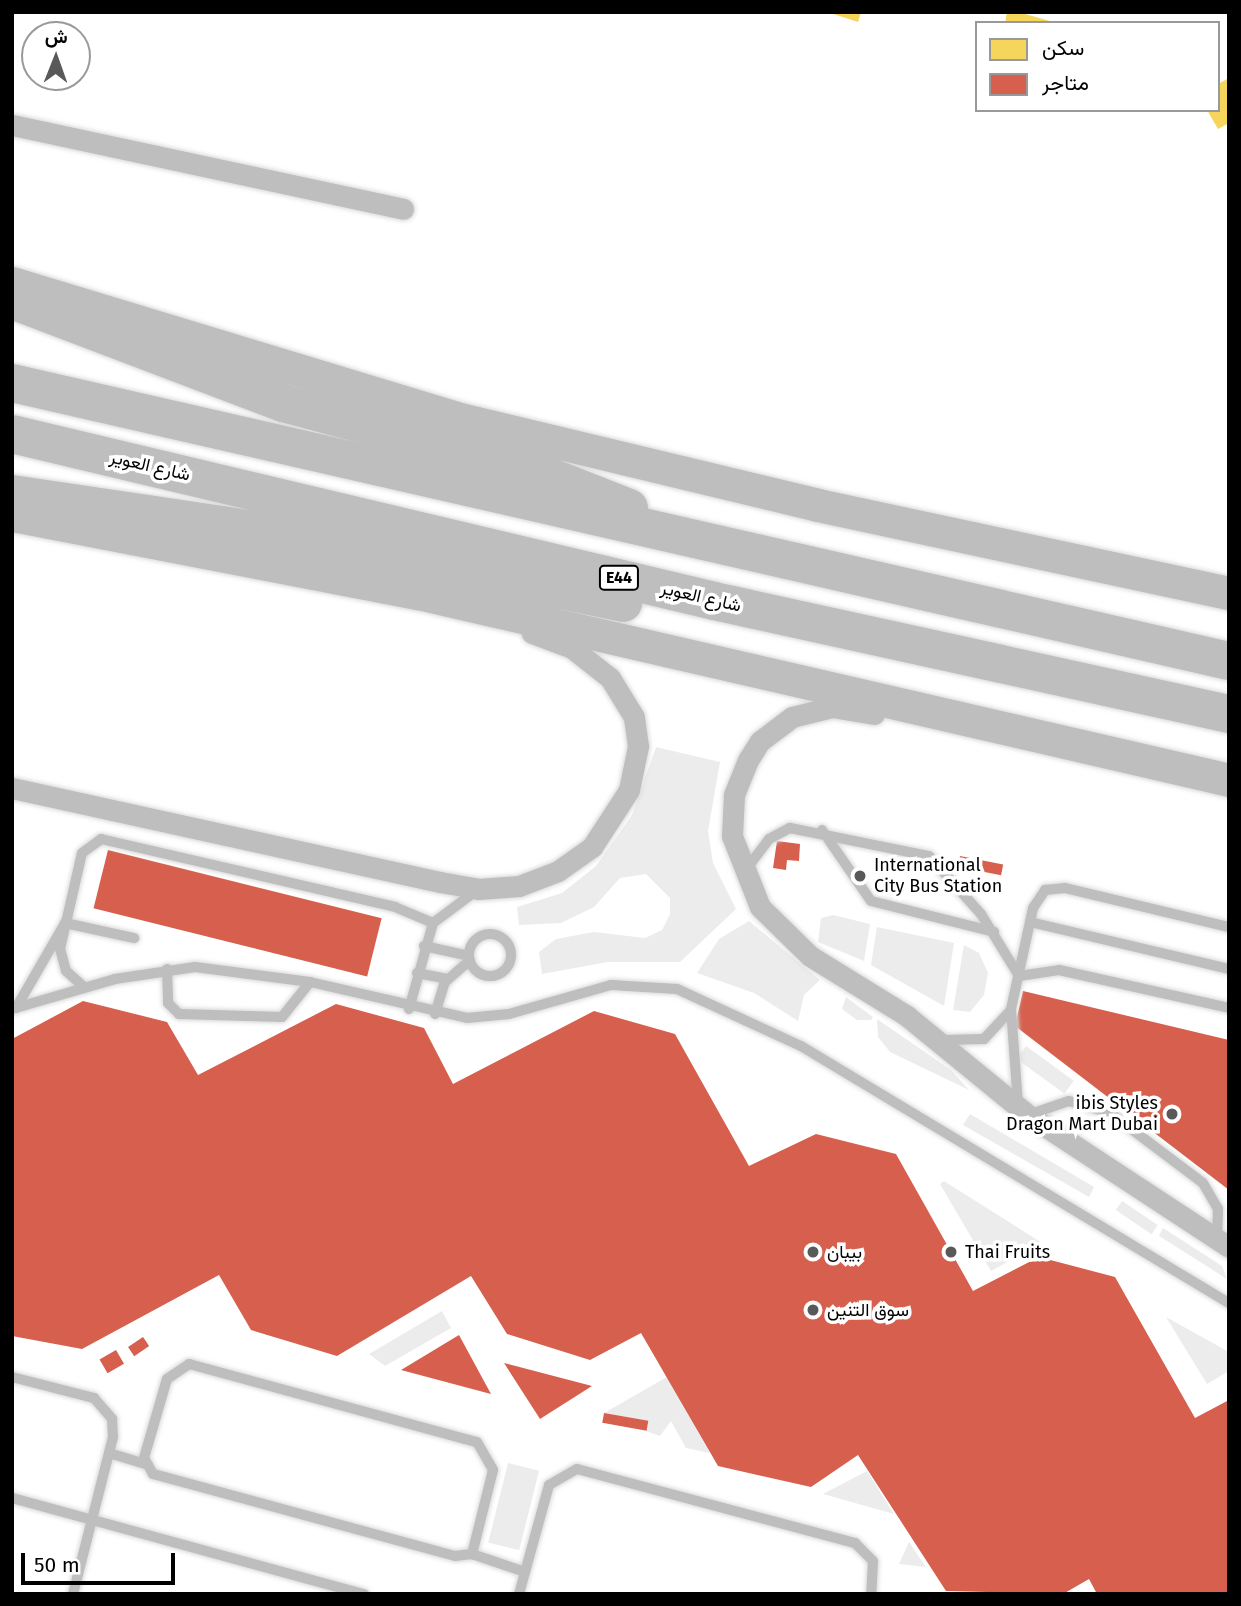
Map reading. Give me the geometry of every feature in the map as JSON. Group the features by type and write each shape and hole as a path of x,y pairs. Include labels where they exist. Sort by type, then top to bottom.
{"highway":[{"path":"12,300 283,403 574,484 686,539"},
{"path":"12,383 1229,661"},
{"name":"شارع العوير","path":"12,434 714,601 1229,714"},
{"path":"12,494 290,535 611,601 714,601"}],"main road":[{"path":"12,283 456,418 818,505 1229,593"},
{"path":"12,514 418,593 1229,780"}],"street":[{"path":"12,125 403,209"},
{"path":"12,788 478,889 539,880 592,847 629,790 637,732 620,691 586,657 418,593"},
{"path":"1060,739 994,737 832,707 792,717 760,741 736,783 732,836 743,875 760,907 793,942 932,1035 1023,1111 1223,1243"}],"lane":[{"path":"743,875 780,831 822,830 935,859 994,932 1018,976"},
{"path":"822,830 871,901 994,932"},
{"path":"84,987 62,963 65,923 82,853 93,841 109,839 403,909 433,923"},
{"path":"1223,1243 1218,1209 1203,1183 1110,1113 1069,1101 1023,1111 1010,1009 1030,922 1040,895 1058,886 1229,928"},
{"path":"409,1009 424,946 433,923 478,889"},
{"path":"1030,922 1229,969"},
{"path":"65,923 134,938"},
{"path":"14,1008 65,923"},
{"path":"424,946 469,958 447,979 435,1014"},
{"path":"14,1008 84,987 167,969 239,970 310,982 435,1014 509,1014 611,985 663,986 699,995 801,1046 1229,1303"},
{"path":"167,969 168,1003 179,1014 282,1017 310,982"},
{"path":"1018,976 1059,970 1229,1008"},
{"path":"417,973 447,979"},
{"path":"932,1035 957,1042 984,1039 1010,1009"},
{"path":"144,1464 167,1379 189,1364 462,1435 483,1447 492,1460 472,1554"},
{"path":"12,1377 103,1404 114,1428 79,1579 73,1594"},
{"path":"109,1453 144,1464 159,1477 455,1556 472,1554 525,1572"},
{"path":"519,1594 549,1485 577,1469 855,1543 873,1561 871,1594"},
{"path":"12,1499 364,1594"}],"shaded area":[{"path":"656,747 720,762 708,831 713,863 736,909 680,962 608,962 542,974 539,952 556,939 594,932 645,938 662,930 670,914 670,898 646,874 620,878 594,907 561,923 519,925 517,907 562,893 596,866 632,815"},
{"path":"833,915 870,924 864,961 818,942 821,918"},
{"path":"749,921 820,980 804,995 798,1021 754,993 697,973 719,939"},
{"path":"877,927 954,943 944,1006 871,965"},
{"path":"964,945 979,953 988,973 984,995 970,1012 953,1010"},
{"path":"846,997 873,1017 871,1020 857,1020 842,1009"},
{"path":"877,1019 951,1070 969,1090 890,1052 878,1037"},
{"path":"1026,1046 1074,1081 1064,1094 1017,1059"},
{"path":"970,1114 1094,1187 1089,1197 963,1125"},
{"path":"944,1181 1042,1243 991,1271 940,1184"},
{"path":"1122,1201 1158,1225 1151,1234 1116,1210"},
{"path":"1163,1228 1222,1266 1227,1279 1159,1236"},
{"path":"442,1311 451,1328 385,1366 369,1354"},
{"path":"1166,1317 1229,1352 1229,1371 1207,1384"},
{"path":"667,1377 710,1453 686,1448 671,1421 660,1436 646,1431 648,1421 604,1413"},
{"path":"508,1463 539,1471 519,1550 488,1543"},
{"path":"867,1471 894,1514 823,1494"},
{"path":"909,1542 926,1567 899,1564"}],"building: سكن":[{"path":"827,12 861,12 858,22"},
{"path":"1007,12 1018,12 1050,21 1005,21"},
{"path":"1229,78 1229,123 1218,129 1208,112 1220,112 1220,83"}],"building: متاجر":[{"path":"777,841 800,844 799,861 787,860 786,870 773,868"},
{"path":"108,850 382,918 367,976 93,908"},
{"path":"960,856 1003,864 1001,875 958,867"},
{"path":"1023,991 1229,1040 1229,1190 1015,1026"},
{"name":"سوق التنين","path":"83,1001 167,1022 198,1075 336,1004 424,1028 453,1084 594,1011 675,1034 749,1166 816,1134 896,1154 973,1291 1039,1257 1115,1277 1195,1418 1229,1400 1229,1594 1097,1594 1089,1579 1063,1594 946,1591 858,1455 811,1487 718,1466 641,1333 590,1360 507,1334 471,1276 337,1356 251,1330 219,1275 82,1349 12,1336 12,1039"},
{"path":"459,1335 491,1394 401,1370"},
{"path":"143,1337 149,1346 134,1356 128,1347"},
{"path":"116,1350 124,1364 108,1373 100,1360"},
{"path":"504,1363 592,1386 540,1419"},
{"path":"604,1413 648,1421 647,1431 602,1423"}],"place":[{"name":"International City Bus Station","path":"860,876"},
{"name":"ibis Styles Dragon Mart Dubai","path":"1172,1114"},
{"name":"بيبان","path":"813,1252"},
{"name":"Thai Fruits","path":"951,1252"},
{"name":"سوق التنين","path":"813,1310"}]}
